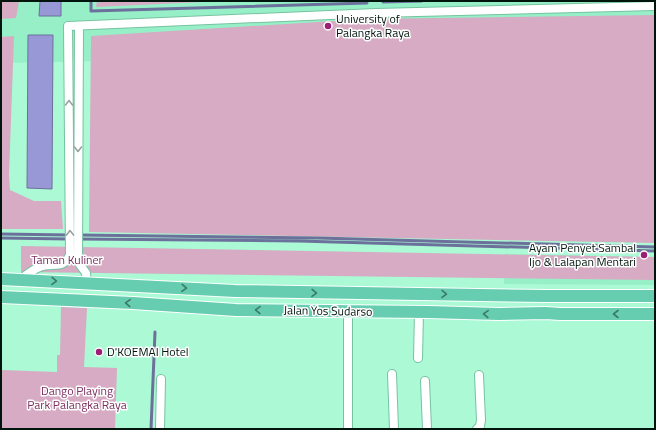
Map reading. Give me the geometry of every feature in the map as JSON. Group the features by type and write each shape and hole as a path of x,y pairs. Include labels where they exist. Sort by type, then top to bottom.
{"main road":[{"name":"Jalan Yos Sudarso","path":"1,279 235,291 546,296 655,296"},
{"path":"546,296 546,313"},
{"name":"Jalan Yos Sudarso","path":"1,297 133,303 236,310 499,314 655,314"}],"street":[{"path":"20,280 43,266 62,264 67,261 70,255 68,26 376,13 655,6"},
{"path":"79,26 78,262 86,273 87,283"},
{"path":"348,311 348,429"},
{"path":"418,358 419,312"},
{"path":"392,374 394,429"},
{"path":"476,429 480,426 481,420 479,375"},
{"path":"160,429 162,379"},
{"path":"425,381 427,429"}],"shaded area":[{"name":"University of Palangka Raya","path":"1,1 655,1 655,50 1,63"},
{"path":"505,254 655,257 655,285 504,284"}],"green space":[{"path":"1,1 19,1 16,18 1,19"},
{"path":"97,1 224,1 96,7"},
{"path":"655,15 655,243 89,232 91,36 366,19"},
{"path":"14,36 9,175 10,190 34,201 61,201 63,229 1,229 1,37"},
{"name":"Taman Kuliner","path":"21,246 655,257 655,280 21,272"},
{"name":"Dango Playing Park Palangka Raya","path":"61,307 87,308 84,367 117,368 115,429 1,429 1,370 57,372 57,355 60,355"}],"water":[{"path":"40,1 61,1 61,16 39,16"},
{"path":"28,35 53,35 52,189 27,188"}],"waterway":[{"path":"91,1 91,11 367,3"},
{"path":"383,2 422,1"},
{"path":"1,234 69,235"},
{"path":"79,235 318,238 655,247"},
{"path":"1,238 69,239"},
{"path":"79,239 299,241 655,251"},
{"path":"151,429 155,332"}],"place":[{"name":"University of Palangka Raya","path":"328,26"},
{"name":"Ayam Penyet Sambal Ijo & Lalapan Mentari","path":"644,255"},
{"name":"D'KOEMAI Hotel","path":"99,352"}]}
